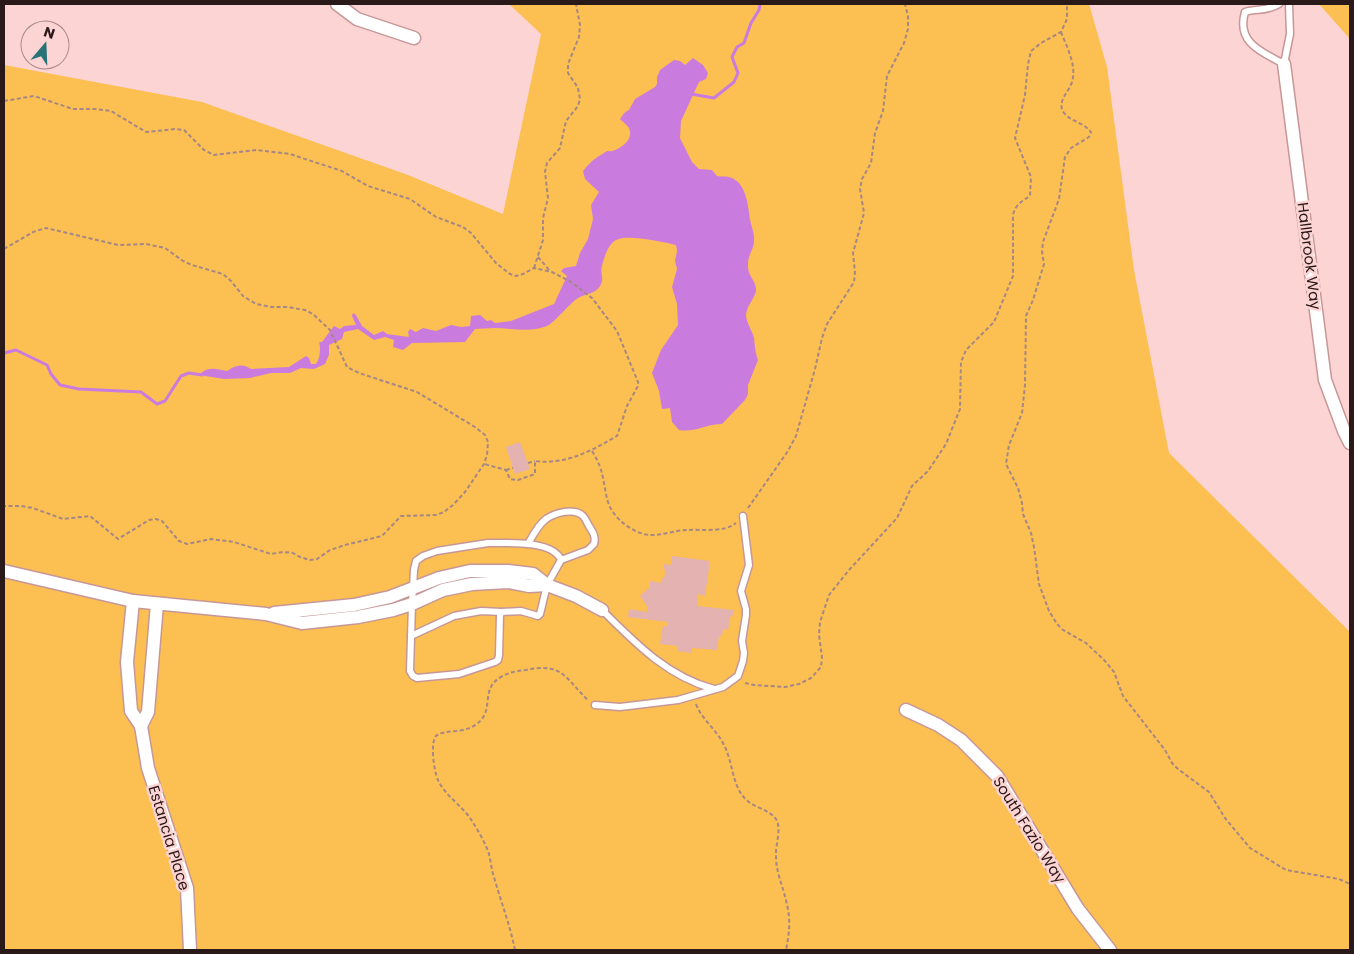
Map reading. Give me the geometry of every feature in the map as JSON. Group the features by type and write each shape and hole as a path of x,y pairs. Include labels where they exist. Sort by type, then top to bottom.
{"street":[{"path":"337,4 357,19 414,38"},
{"name":"Hallbrook Way","path":"1284,64 1325,380 1350,443"},
{"path":"4,571 133,601 266,614 302,623 358,618 393,610 443,590 472,584 508,582 529,586 547,585"},
{"path":"266,614 354,605 390,597 440,578 470,571 508,571 533,574 547,585 576,596 602,610"},
{"name":"Estancia Place","path":"133,601 127,667 131,711 140,726 148,768 187,888 190,950"},
{"path":"140,726 148,712 157,604"},
{"name":"South Fazio Way","path":"906,710 938,725 961,740 997,776 1078,909 1110,950"}],"lane":[{"path":"1279,4 1261,11 1251,10 1245,12 1243,19 1244,32 1248,41 1255,48 1284,64 1290,34 1290,4"},
{"path":"411,636 454,616 480,611 521,611 538,616 547,585 561,560 588,550 595,540 594,534 584,516 568,512 546,519 537,528 528,544"},
{"path":"595,705 620,707 678,700 715,689 735,680 743,662 742,641 746,609 741,591 749,565 743,516"},
{"path":"502,612 500,615 500,655 498,660 459,674 417,678 413,676 410,671 412,604 416,561 423,556 437,551 488,543 534,544 550,549 560,555 561,560"},
{"path":"602,610 654,659 688,680 715,689"}],"path":[{"path":"534,268 543,240 543,218 548,198 547,163 560,148 566,121 578,106 580,99 578,88 568,74 568,64 579,36 580,25 576,4"},
{"path":"592,450 600,463 604,476 608,503 625,524 636,531 649,535 681,530 728,529 743,516 788,451 796,436 824,331 854,282 856,272 853,253 864,213 860,189 862,179 871,163 875,133 883,111 887,76 904,43 908,29 908,16 905,4"},
{"path":"735,680 754,685 785,687 799,684 816,674 821,667 822,657 819,635 820,622 830,595 849,570 897,518 912,486 928,471 946,444 960,409 961,362 966,350 994,322 1013,276 1014,209 1021,201 1030,196 1031,177 1016,138 1025,95 1030,51 1041,42 1061,32 1067,19 1067,4"},
{"path":"1061,32 1071,59 1073,71 1072,81 1063,96 1061,106 1064,114 1086,126 1091,132 1089,137 1071,148 1065,157 1059,199 1043,242 1044,264 1026,316 1025,386 1022,413 1009,445 1006,464 1007,470 1018,488 1023,514 1031,533 1039,584 1049,611 1057,624 1063,630 1086,643 1114,672 1123,696 1165,750 1172,763 1208,792 1225,818 1250,848 1286,870 1339,879 1350,884"},
{"path":"4,102 34,96 73,109 111,111 146,132 184,130 204,150 214,155 256,150 296,156 342,172 368,186 410,199 436,217 463,227 510,274 516,276 534,268 552,272 570,282 592,298 616,331 626,351 638,386 627,406 617,436 592,450 569,459 528,463"},
{"path":"4,249 33,232 46,228 118,244 136,243 157,246 172,252 183,261 223,274 243,296 256,304 305,310 319,318 330,330 347,366 359,373 416,392 485,434 488,442 484,464 465,492 444,512 424,516 402,516 382,536 345,545 330,550 317,559 310,560 293,553 271,554 234,542 211,539 187,544 179,541 162,521 156,519 150,520 118,539 90,516 63,519 33,508 4,506"},
{"path":"538,257 552,272"},
{"path":"506,470 510,479 518,480 535,474 535,461"},
{"path":"484,464 506,470 513,468"},
{"path":"515,950 493,876 488,852 471,819 444,790 438,780 433,742 436,736 441,733 468,730 484,718 487,710 487,696 492,685 497,679 513,672 533,668 554,669 573,682 582,695 595,705"},
{"path":"692,696 700,714 725,745 740,794 748,803 771,814 778,824 776,868 788,907 790,926 786,950"}],"shaded area":[{"path":"509,4 1089,4 1107,67 1134,270 1169,453 1350,632 1350,950 4,950 4,65 20,68 20,70 31,70 202,102 408,175 503,214 541,34"},
{"path":"1319,4 1350,4 1350,39"},
{"path":"693,58 703,65 708,73 706,79 699,82 681,121 680,138 692,162 699,169 712,170 717,176 735,179 743,188 754,238 748,267 756,291 747,309 746,316 754,338 758,360 748,385 748,394 745,400 722,424 685,431 679,430 672,422 670,408 662,409 659,391 652,373 661,350 678,325 677,304 672,287 677,269 675,261 677,251 676,245 637,238 621,238 613,242 604,259 601,270 602,281 598,288 578,298 547,326 527,330 475,329 465,342 412,343 403,350 393,347 394,340 385,337 374,340 358,329 344,332 342,339 329,345 329,355 325,364 314,369 301,368 290,373 271,373 250,378 224,379 199,375 209,369 227,371 239,366 251,369 289,367 306,356 311,364 316,364 320,353 319,342 322,342 334,326 340,329 344,326 356,325 352,316 353,313 362,326 374,335 383,331 387,334 409,337 408,332 410,329 416,332 423,328 436,331 451,325 470,326 471,316 480,315 487,321 491,320 495,323 511,321 554,304 567,276 561,271 564,268 576,266 580,253 588,239 593,219 591,205 599,192 585,179 583,171 598,156 608,151 616,150 626,143 630,136 629,128 620,119 629,110 635,99 655,87 660,70 674,60 680,61 685,65"}],"building":[{"path":"520,442 530,469 515,474 506,447"},
{"path":"672,556 710,561 705,596 698,594 697,606 734,610 732,617 730,617 728,630 723,629 722,636 719,636 717,650 692,648 692,653 677,651 678,646 660,644 663,626 667,626 668,622 628,617 629,609 647,612 647,606 640,596 649,588 650,581 661,583 666,570 663,569 664,564 671,565"}],"waterway":[{"path":"691,94 714,98 734,82 738,73 732,57 737,47 744,43 760,4"},
{"path":"4,353 16,350 47,365 51,374 60,385 79,389 141,392 157,404 165,401 181,376 189,373 202,375"}]}
